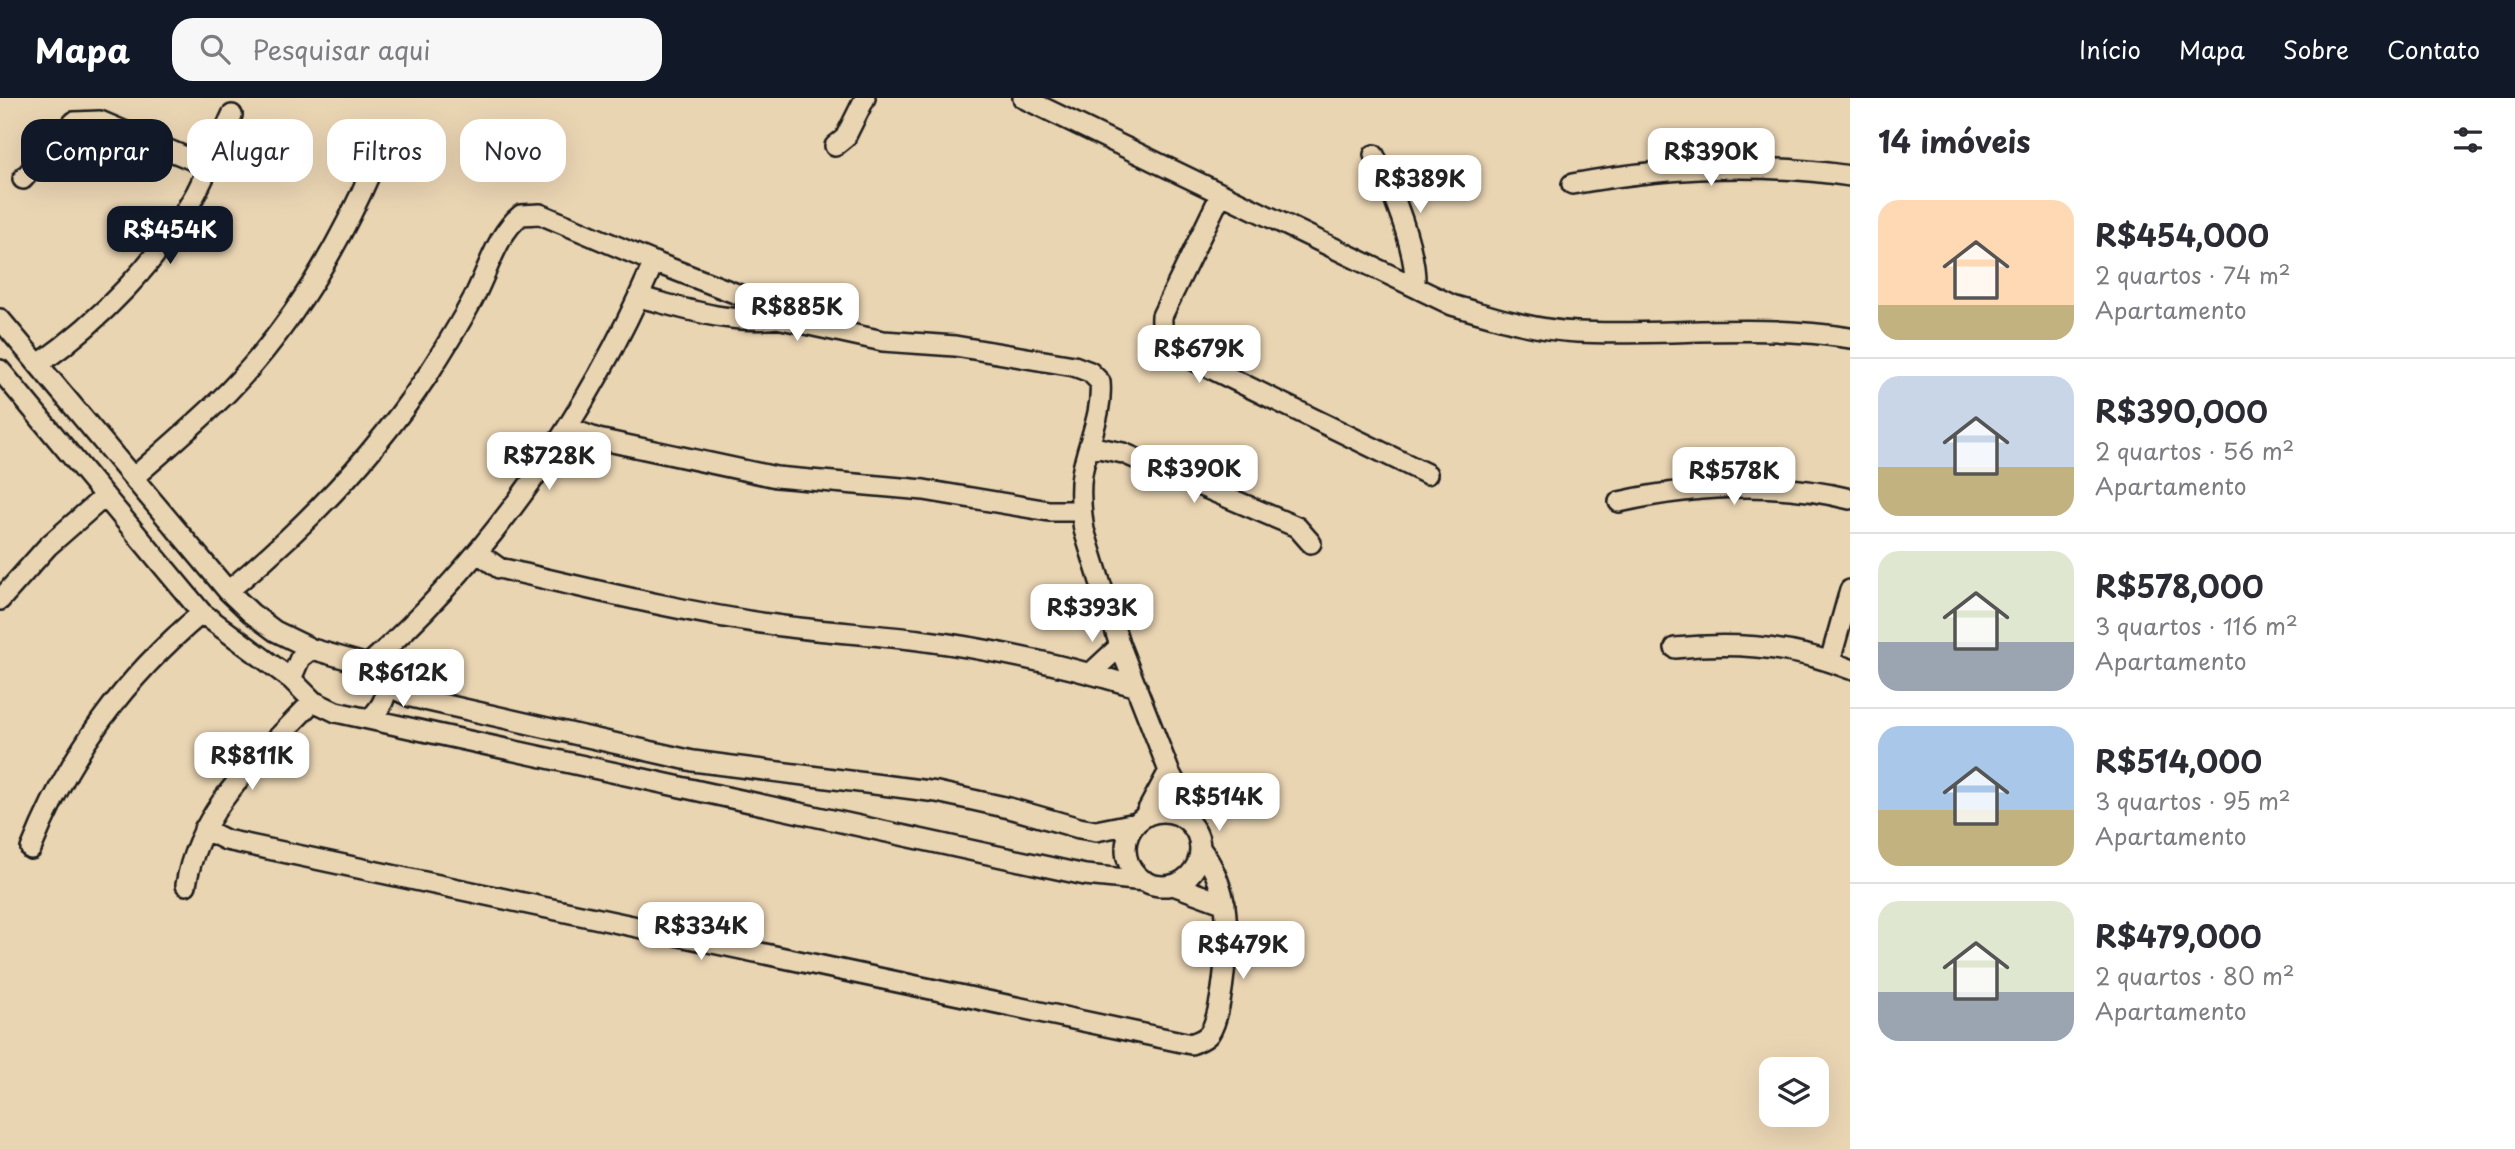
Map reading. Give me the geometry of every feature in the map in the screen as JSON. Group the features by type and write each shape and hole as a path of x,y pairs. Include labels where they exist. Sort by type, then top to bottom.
{"street":[{"path":"835,146 845,138 865,98"},
{"path":"1023,98 1452,305 1524,326 1577,332 1773,330 1850,338"},
{"path":"230,119 232,115"},
{"path":"1374,155 1385,175 1416,267 1415,287"},
{"path":"1572,184 1657,171 1700,168 1786,169 1850,176"},
{"path":"39,364 111,303 135,276 177,223 200,182"},
{"path":"134,478 228,391 278,332 330,253 366,182"},
{"path":"1221,194 1162,316 1161,332 1168,345 1181,354 1427,474"},
{"path":"228,591 312,514 370,453 399,416 452,335 512,222 521,215 540,214 758,302 778,318"},
{"path":"368,665 478,553 521,497 568,428 639,297 654,262"},
{"path":"639,297 727,318 753,321 778,318 883,341 992,351 1074,366 1090,372 1100,382 1101,395 1082,472 1081,511 1120,646 1169,771 1187,805 1189,822"},
{"path":"0,319 250,614 275,631 312,649 368,665 386,682 411,697 694,761 937,792 1087,830 1116,828 1163,812 1189,822 1195,830 1200,848 1199,858 1190,875 1174,885"},
{"path":"4,383 105,496 202,613 291,679 313,701 336,712 1085,874 1145,881 1154,885 1174,885 1225,904"},
{"path":"568,428 598,439 776,477 924,490 1049,510 1081,511"},
{"path":"1090,446 1123,453 1297,527 1311,543"},
{"path":"1619,502 1681,490 1743,486 1805,490 1850,499"},
{"path":"0,600 48,546 105,496"},
{"path":"478,553 499,568 662,606 777,625 923,641 1091,673 1137,687"},
{"path":"1829,661 1850,590"},
{"path":"31,849 60,783 98,722 143,667 202,613"},
{"path":"1091,673 1120,646"},
{"path":"1675,648 1748,646 1829,661 1850,669"},
{"path":"291,679 300,658 312,649"},
{"path":"371,718 382,706 386,695 386,682"},
{"path":"186,885 190,859 204,829 236,780 313,701"},
{"path":"1145,881 1131,868 1126,849 1127,840 1169,771"},
{"path":"204,829 226,840 1191,1044 1203,1040 1210,1032 1215,1017 1224,973 1227,929 1225,904 1214,866 1200,848"}]}
